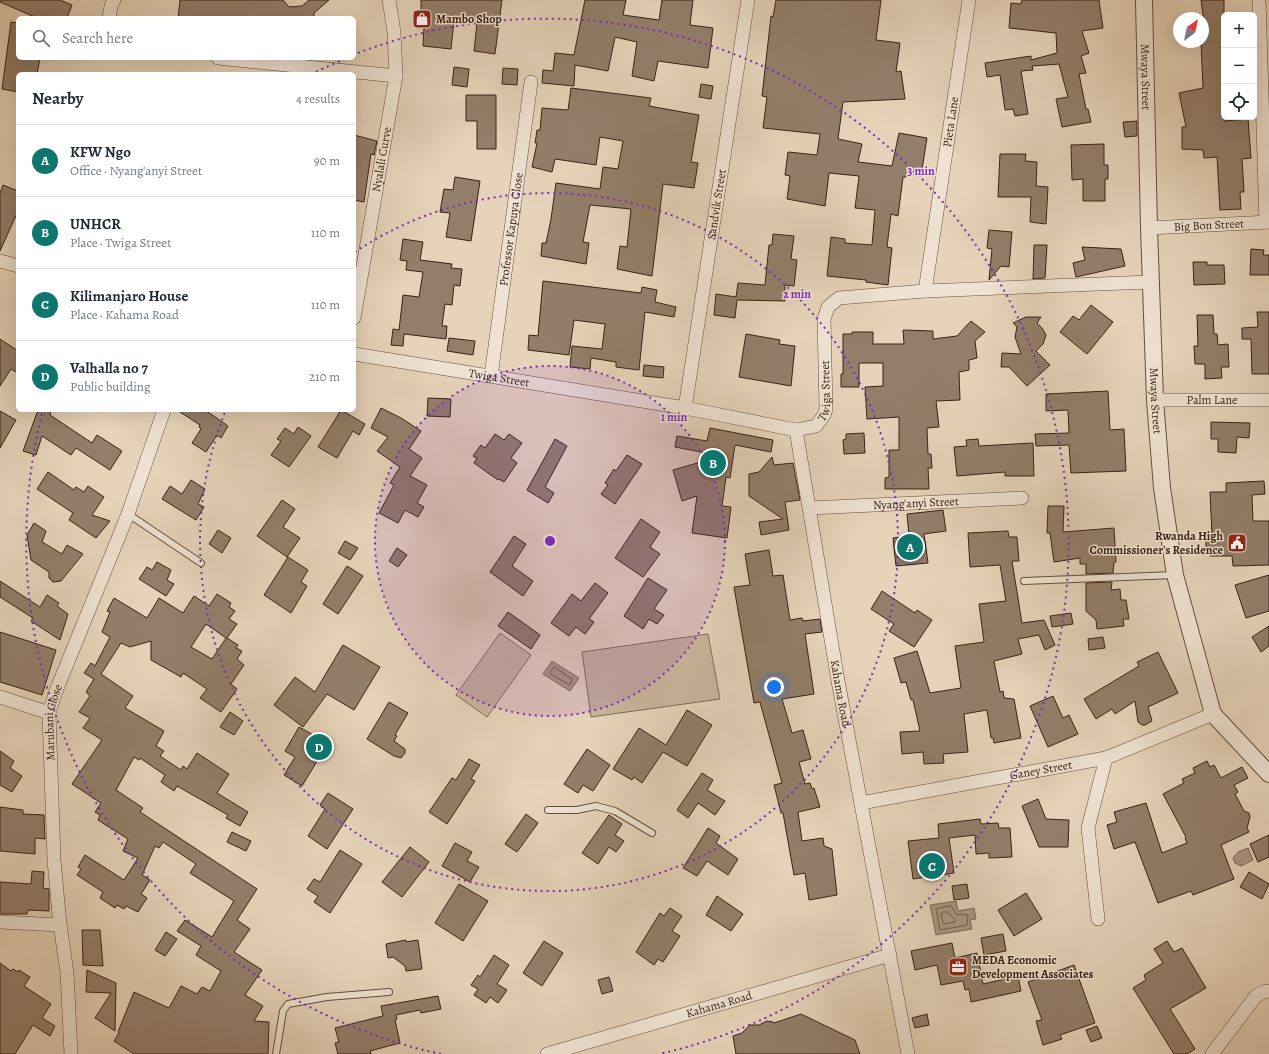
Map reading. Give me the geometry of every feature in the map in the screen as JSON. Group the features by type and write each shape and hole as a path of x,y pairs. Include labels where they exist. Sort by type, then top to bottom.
{"street":[{"path":"109,16 114,0"},
{"name":"Nyalali Curve","path":"356,306 396,76 394,32 389,0"},
{"name":"Sandvik Street","path":"686,408 748,0"},
{"name":"Pieta Lane","path":"925,291 968,0"},
{"name":"Mwaya Street","path":"1144,0 1150,282 1155,400 1162,488 1175,575 1214,714 1269,774"},
{"path":"1258,0 1267,222"},
{"path":"238,60 396,76"},
{"name":"Professor Kapuya Close","path":"491,376 531,82"},
{"name":"Big Bon Street","path":"1149,228 1267,222"},
{"path":"0,261 16,265"},
{"name":"Twiga Street","path":"356,354 686,408 796,430 816,426 821,421 826,409 824,319 828,306 838,298 925,291 1150,282"},
{"name":"Palm Lane","path":"1155,400 1269,400"},
{"name":"Marubani Close","path":"71,1054 67,972 60,925 54,852 49,713 56,691 128,514 163,412"},
{"name":"Kahama Road","path":"796,430 838,681 908,1054"},
{"name":"Nyang'anyi Street","path":"810,508 1022,498"},
{"path":"0,696 49,713"},
{"name":"Ganey Street","path":"861,803 1106,758 1214,714"},
{"path":"1098,919 1088,828 1106,758"},
{"path":"0,922 60,925"},
{"name":"Kahama Road","path":"547,1054 581,1049 890,956"},
{"path":"1212,1054 1256,996 1263,992 1269,991"}],"lane":[{"path":"128,514 200,563"},
{"path":"1024,581 1175,575"},
{"path":"548,810 577,810 596,806 615,811 652,832"},
{"path":"276,1054 283,1011 288,1004 327,997 389,992"}],"shaded area":[{"path":"500,633 531,655 487,717 456,695"},
{"path":"708,634 720,699 591,717 582,652"}],"water":[{"path":"552,661 579,678 570,691 543,674"},
{"path":"1248,848 1253,860 1241,866 1235,863 1233,858 1238,852"},
{"path":"956,901 958,911 974,908 976,919 970,920 972,929 936,935 930,905"}],"building":[{"path":"0,0 60,0 72,5 68,16 32,16 0,2"},
{"path":"180,0 283,0 289,7 302,6 309,0 329,0 314,13 314,16 178,16"},
{"path":"421,0 502,0 495,54 474,51 477,23 454,21 451,49 423,46 424,27 417,28 416,12 421,11"},
{"path":"585,0 626,0 623,15 659,20 662,0 693,0 690,25 713,28 708,68 658,61 654,81 632,76 637,42 615,37 608,71 575,65 574,86 542,83 543,70 553,71 555,53 574,55"},
{"path":"776,0 881,0 876,40 900,43 896,72 901,71 905,99 843,102 838,139 862,144 858,162 892,166 899,133 927,138 921,176 907,174 906,177 903,177 898,216 891,214 887,247 892,248 888,285 866,282 866,280 827,276 831,237 845,239 845,243 872,245 875,210 855,208 859,176 829,173 825,206 787,199 790,176 785,175 788,152 817,155 820,134 763,128 767,97 762,96 771,16 773,17"},
{"path":"1022,0 1099,0 1103,28 1082,31 1089,53 1081,56 1086,73 1079,74 1086,109 1088,109 1091,122 1062,127 1056,99 1068,97 1059,64 1032,66 1033,70 1021,71 1028,114 1015,116 1013,109 1005,110 1000,75 987,77 985,63 1031,56 1031,60 1057,53 1056,33 1009,28 1011,3 1021,4"},
{"path":"1201,0 1224,0 1224,12 1221,12 1221,120 1248,120 1251,158 1242,159 1244,192 1240,192 1241,209 1220,210 1217,157 1204,158 1203,150 1182,149 1182,127 1186,127 1179,93 1203,88 1201,48 1209,48 1209,12 1203,12"},
{"path":"11,22 16,23 16,60 40,60 37,72 16,72 16,92 2,89"},
{"path":"454,67 469,69 467,87 452,85"},
{"path":"503,68 518,69 517,85 502,84"},
{"path":"701,84 713,86 711,99 699,97"},
{"path":"571,88 651,98 649,106 699,115 691,162 698,163 694,188 663,184 652,276 617,269 620,246 627,247 631,209 590,205 583,242 589,243 586,264 541,256 542,243 546,243 551,219 556,183 600,189 603,167 618,169 623,141 600,137 596,165 555,159 552,172 532,167 537,143 535,143 537,130 540,130 542,108 568,110"},
{"path":"466,95 496,95 496,149 477,149 477,121 466,121"},
{"path":"1137,121 1137,136 1125,137 1123,122"},
{"path":"356,136 377,141 374,155 371,154 364,202 356,200"},
{"path":"1104,144 1104,165 1108,165 1108,179 1105,179 1105,201 1083,201 1083,179 1072,180 1071,145"},
{"path":"1000,154 1026,154 1025,161 1037,162 1036,186 1048,187 1046,224 1030,222 1031,197 998,197"},
{"path":"455,177 480,181 471,241 446,237 450,213 440,212 444,189 453,190"},
{"path":"3,185 16,190 16,215 0,251 0,193"},
{"path":"989,230 1012,232 1009,267 1001,266 989,280 992,249 987,248"},
{"path":"773,234 794,236 791,259 797,260 794,286 785,285 785,301 737,300 735,318 714,315 716,294 736,297 738,283 765,285 769,245 772,245"},
{"path":"403,239 423,242 420,260 452,264 451,268 462,269 460,286 454,285 452,305 445,304 442,326 447,326 446,339 404,334 403,346 391,345 393,329 399,330 403,295 419,297 423,272 406,270 407,261 400,260"},
{"path":"1034,245 1047,245 1045,278 1033,279"},
{"path":"1082,247 1121,249 1125,266 1076,277 1073,263 1085,260"},
{"path":"1251,249 1264,250 1263,255 1269,255 1269,275 1250,275"},
{"path":"1193,262 1207,262 1207,265 1224,265 1225,284 1194,285"},
{"path":"543,281 641,293 642,287 657,290 655,302 676,307 674,317 645,312 639,370 616,367 616,362 591,358 590,369 570,367 572,346 602,349 605,324 574,320 569,355 528,350 529,335 538,336"},
{"path":"1091,305 1113,322 1087,354 1060,332 1073,316 1079,320"},
{"path":"1257,312 1269,312 1269,374 1252,374 1251,339 1242,339 1242,328 1258,327"},
{"path":"1197,315 1213,315 1214,334 1217,334 1218,345 1228,344 1229,367 1221,367 1222,378 1205,379 1205,364 1195,364 1194,346 1198,346"},
{"path":"1026,317 1041,317 1037,323 1046,335 1043,344 1036,351 1050,365 1027,386 1009,367 1001,367 1002,353 1021,354 1015,337 1017,327 1013,323"},
{"path":"971,321 985,332 975,341 977,358 969,360 969,370 959,372 960,400 936,401 939,427 927,428 928,454 931,454 932,468 928,468 929,489 885,489 885,478 889,477 889,450 899,450 899,417 867,419 865,387 883,386 883,363 859,363 859,387 841,387 841,374 843,374 843,334 852,334 852,332 873,332 873,344 904,344 903,330 933,331 933,339 957,336"},
{"path":"746,334 780,340 779,344 795,346 791,386 739,377"},
{"path":"449,338 475,341 473,355 447,351"},
{"path":"0,339 16,350 16,372 11,369 0,386"},
{"path":"644,365 664,367 663,378 643,376"},
{"path":"1108,391 1110,430 1124,429 1126,471 1071,473 1069,445 1036,446 1035,434 1069,433 1068,410 1046,411 1046,394"},
{"path":"428,398 451,399 450,417 427,416"},
{"path":"381,408 401,418 421,431 409,449 422,458 410,476 427,485 417,503 424,507 418,517 405,510 398,523 379,513 394,485 390,483 400,467 377,451 388,437 371,428"},
{"path":"0,411 16,420 0,448"},
{"path":"37,412 51,412 50,415 92,443 97,435 122,451 110,470 76,448 71,455 42,436 36,455 23,451"},
{"path":"180,412 208,412 228,426 221,438 217,435 206,452 192,443 201,429 199,427 200,425"},
{"path":"340,412 344,412 365,424 359,435 353,431 337,458 318,447"},
{"path":"1211,422 1250,423 1249,438 1237,437 1236,453 1218,452 1218,439 1211,439"},
{"path":"298,427 311,436 289,467 271,455 281,441 277,439 285,428 294,434"},
{"path":"710,428 773,440 771,452 735,445 730,478 726,477 722,506 731,507 727,538 692,533 697,496 682,501 673,470 722,456 675,447 677,436 707,441"},
{"path":"864,433 865,453 844,454 843,440 846,439 846,434"},
{"path":"495,434 504,440 509,434 522,443 511,458 517,463 504,482 499,479 498,480 474,463 477,458 473,456 481,445 485,448"},
{"path":"555,439 567,446 545,487 554,493 548,503 527,490"},
{"path":"978,439 979,446 1033,443 1034,476 1005,476 1005,472 957,476 954,447 967,446 966,440"},
{"path":"627,455 642,464 615,504 601,494 608,485 605,483 614,469 616,471"},
{"path":"772,457 774,465 793,463 800,500 785,502 789,530 761,535 759,522 783,519 749,496 749,474 759,472"},
{"path":"48,472 74,490 76,487 84,492 88,486 104,497 92,515 110,521 96,538 69,520 73,513 37,489"},
{"path":"191,480 205,489 198,504 204,507 196,520 162,499 170,486 182,494"},
{"path":"1264,481 1265,494 1252,495 1253,521 1269,521 1269,565 1233,566 1232,556 1210,556 1210,554 1206,554 1206,535 1212,535 1210,492 1226,492 1226,483"},
{"path":"282,500 295,509 283,527 300,538 287,557 257,536"},
{"path":"1048,506 1064,506 1063,532 1114,528 1116,562 1114,562 1113,573 1086,574 1086,564 1080,564 1080,558 1054,562 1050,533 1047,533"},
{"path":"943,510 946,531 924,534 928,563 896,566 893,538 909,536 907,514"},
{"path":"641,519 660,532 650,547 660,554 643,577 615,558"},
{"path":"34,523 46,531 42,542 62,554 67,545 83,554 61,581 53,582 49,578 49,572 31,560 27,535"},
{"path":"218,530 231,538 222,553 209,544"},
{"path":"1008,531 1009,537 1017,537 1019,561 1012,561 1022,623 1044,620 1055,645 1045,650 1039,635 1018,639 1022,654 994,661 1000,692 1003,691 1004,698 1014,699 1021,738 994,743 993,738 991,738 987,710 964,714 968,752 943,754 944,763 924,764 923,752 902,754 900,732 920,731 913,700 911,700 906,682 901,683 894,658 917,651 930,693 961,688 955,646 984,642 979,604 1006,601 1000,565 970,567 968,533"},
{"path":"514,536 526,544 512,566 533,581 523,596 490,572"},
{"path":"345,541 358,548 350,560 338,553"},
{"path":"397,548 407,555 398,567 389,561"},
{"path":"769,550 773,576 783,575 790,620 802,618 803,621 820,619 822,632 805,634 814,694 782,699 792,733 803,730 811,759 799,762 805,784 810,783 812,789 814,788 820,807 798,812 802,841 823,838 824,846 832,849 837,895 809,900 805,873 794,875 783,813 781,813 774,785 782,783 760,702 754,703 734,587 750,585 745,554"},
{"path":"288,557 308,570 301,582 307,586 291,613 264,595"},
{"path":"157,562 171,570 167,580 174,584 166,596 139,579 147,567 152,570"},
{"path":"347,566 363,576 338,614 323,604"},
{"path":"1269,575 1269,611 1246,618 1235,585"},
{"path":"648,578 667,590 654,609 664,615 657,624 649,619 643,629 624,616"},
{"path":"0,581 40,607 47,595 59,603 57,606 68,614 60,640 31,621 33,618 0,597"},
{"path":"1112,582 1111,590 1120,589 1121,600 1126,600 1129,619 1123,619 1124,626 1097,629 1096,620 1086,611 1086,583"},
{"path":"595,583 608,593 589,619 594,622 585,634 576,627 569,636 551,623 572,594 581,601"},
{"path":"882,591 915,613 917,610 932,620 914,647 889,631 894,624 871,609"},
{"path":"217,594 231,603 229,607 235,611 229,619 237,624 227,638 238,645 236,648 242,651 237,659 244,665 231,684 237,689 221,712 200,698 207,689 183,673 181,677 151,660 151,641 130,647 121,643 101,674 133,696 125,708 164,731 156,746 164,751 160,756 181,770 183,766 187,769 197,753 229,774 217,793 248,812 240,826 226,818 228,815 177,786 174,791 161,782 165,775 140,758 139,760 134,757 116,790 143,808 140,812 257,889 237,920 250,929 234,952 262,970 245,995 263,1006 254,1021 269,1022 268,1054 134,1054 114,1041 119,1033 118,1032 134,992 169,1008 181,986 197,994 202,987 210,991 221,971 196,955 201,946 177,931 185,920 212,937 234,901 190,873 196,864 163,842 159,848 155,846 142,875 150,880 141,894 147,898 138,912 126,906 124,909 117,905 115,908 100,898 103,892 77,875 81,869 78,867 85,855 124,880 138,858 123,851 128,839 98,820 100,815 95,812 101,803 72,784 102,740 83,728 90,718 79,712 90,696 86,692 94,679 84,673 91,663 95,666 110,637 102,632 110,612 107,611 114,598 147,618 159,598 183,613 194,596 209,606","holes":["206,624 226,638 212,659 191,647"]},
{"path":"508,612 540,635 531,649 498,626"},
{"path":"1071,613 1073,624 1052,627 1050,616"},
{"path":"1269,626 1269,646 1261,652 1252,637"},
{"path":"0,632 56,650 42,695 0,682"},
{"path":"1103,637 1105,648 1089,650 1088,639"},
{"path":"343,645 380,667 354,710 327,694 303,727 274,705 295,677 315,692"},
{"path":"1158,652 1178,693 1148,707 1152,721 1145,725 1138,722 1135,701 1115,714 1112,709 1096,719 1084,699 1139,666 1137,662"},
{"path":"1053,696 1063,718 1069,715 1078,734 1048,747 1030,706"},
{"path":"389,702 408,713 395,735 397,736 394,741 405,749 405,753 401,758 394,756 367,739"},
{"path":"687,710 712,725 687,766 663,752 642,783 634,777 632,780 613,769 639,728 666,745"},
{"path":"230,712 243,721 234,735 220,727"},
{"path":"299,727 328,743 302,786 284,775 295,757 285,751"},
{"path":"587,749 610,765 593,791 583,785 578,793 564,784"},
{"path":"0,751 14,761 10,768 22,776 12,792 0,785"},
{"path":"469,759 480,765 471,779 475,781 447,824 429,812 452,778 456,780"},
{"path":"1207,761 1210,767 1214,765 1221,778 1242,767 1248,778 1234,785 1238,792 1235,794 1244,811 1249,813 1250,817 1247,828 1249,832 1221,845 1234,879 1193,895 1191,891 1158,903 1135,842 1114,849 1107,825 1117,822 1114,812 1146,803 1162,853 1187,843 1186,837 1163,794 1184,783 1182,779 1195,773 1193,768"},
{"path":"702,773 713,780 707,790 725,801 715,815 698,803 688,818 677,810"},
{"path":"328,793 353,809 327,849 308,836 325,809 320,805"},
{"path":"1038,799 1046,819 1069,820 1068,847 1039,847 1022,806"},
{"path":"0,807 23,810 23,814 44,815 45,839 35,838 35,854 0,851"},
{"path":"526,814 538,823 517,852 505,844"},
{"path":"609,815 622,824 615,835 624,841 616,852 609,847 598,864 582,853"},
{"path":"980,819 981,824 998,823 999,828 1010,828 1012,857 989,858 989,853 976,854 975,835 949,838 954,873 913,879 908,841 939,838 938,824"},
{"path":"708,828 720,836 716,843 738,859 728,875 707,861 697,876 683,868"},
{"path":"232,832 251,841 246,851 227,842"},
{"path":"1269,835 1269,857 1258,862 1250,844"},
{"path":"455,843 472,852 467,861 479,867 470,882 442,866"},
{"path":"410,847 429,862 402,897 382,882"},
{"path":"340,850 362,864 330,913 314,902 318,896 307,889 314,879 320,882"},
{"path":"32,871 44,872 43,888 49,889 49,911 28,910 27,914 0,914 0,882 31,884"},
{"path":"1249,872 1269,884 1262,899 1240,887"},
{"path":"459,884 488,901 463,941 435,923"},
{"path":"967,884 969,898 954,900 952,886"},
{"path":"1026,893 1042,919 1014,936 998,910"},
{"path":"717,896 743,914 731,931 706,915"},
{"path":"670,908 682,916 672,931 680,936 663,962 658,959 654,965 636,952 660,913 664,916"},
{"path":"82,930 100,930 103,966 83,965"},
{"path":"166,932 177,939 165,956 155,950"},
{"name":"MEDA Economic Development Associates","path":"1003,934 1006,951 984,955 981,938"},
{"path":"406,940 406,942 418,940 422,969 406,971 405,966 393,957 388,958 386,944"},
{"path":"544,941 563,953 542,986 523,973"},
{"path":"1167,941 1174,952 1182,948 1206,988 1170,1009 1195,1049 1187,1054 1174,1054 1133,988 1146,980 1144,975 1163,963 1154,949"},
{"name":"MEDA Economic Development Associates","path":"952,943 955,958 977,953 983,984 1018,976 1021,991 971,1002 969,989 965,990 963,981 941,985 937,965 915,970 911,951"},
{"path":"494,955 509,965 497,984 507,990 498,1003 490,997 486,1003 474,995 478,989 471,985 478,975 480,977"},
{"path":"0,963 11,971 13,969 18,972 19,970 30,977 24,986 51,1004 42,1018 55,1026 50,1036 33,1025 15,1054 0,1054"},
{"path":"1074,965 1095,1023 1060,1035 1062,1039 1043,1045 1036,1021 1042,1020 1028,982"},
{"path":"87,970 116,983 115,1031 95,1018 111,993 86,992"},
{"path":"609,977 613,991 602,994 598,980"},
{"path":"438,996 441,1009 421,1013 420,1010 396,1015 397,1019 395,1020 400,1043 370,1051 371,1054 338,1054 335,1043 339,1042 335,1028 383,1016 381,1006"},
{"path":"801,1014 855,1040 860,1054 736,1054 733,1036 742,1033 750,1025 759,1025 767,1021 774,1023"},
{"path":"927,1014 929,1025 915,1028 912,1018"},
{"path":"1097,1026 1102,1038 1091,1042 1086,1030"}],"place":[{"name":"Mambo Shop","path":"422,19"},
{"name":"UNHCR","path":"713,463"},
{"name":"Rwanda High Commissioner's Residence","path":"1237,543"},
{"name":"KFW Ngo","path":"910,547"},
{"name":"Valhalla no 7","path":"319,747"},
{"name":"Kilimanjaro House","path":"932,866"},
{"name":"MEDA Economic Development Associates","path":"958,967"}]}
